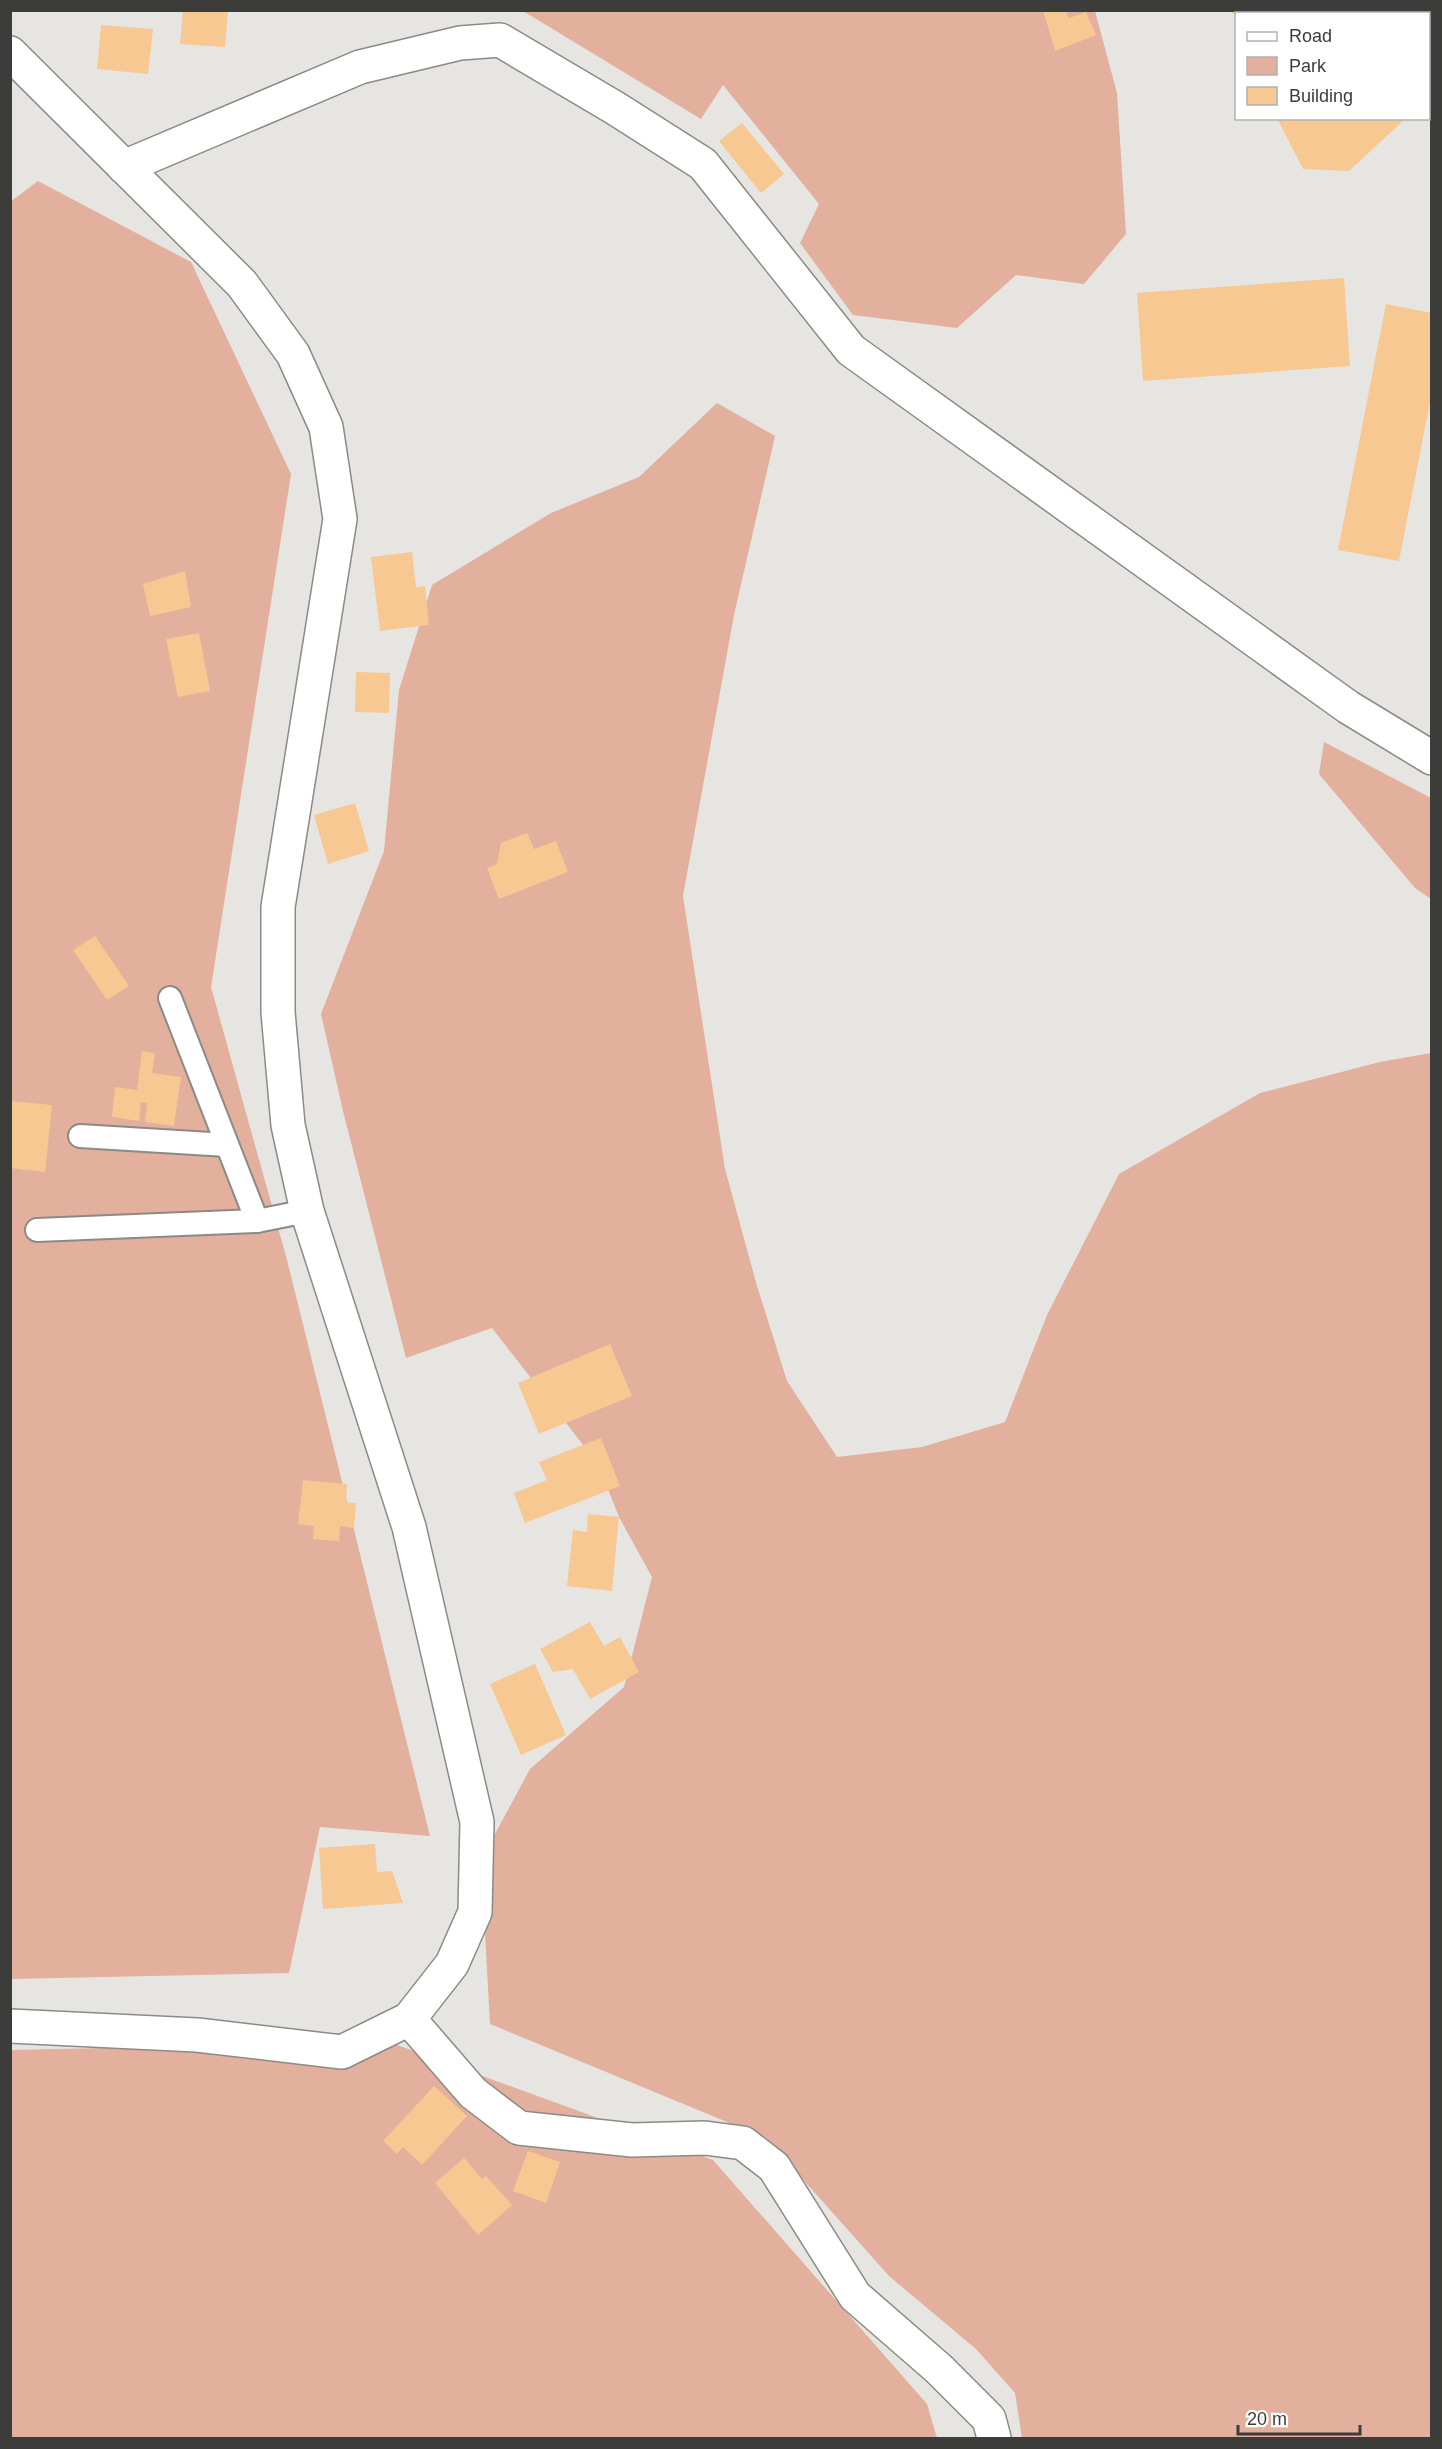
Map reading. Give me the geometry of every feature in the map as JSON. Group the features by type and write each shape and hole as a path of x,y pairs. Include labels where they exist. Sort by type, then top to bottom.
{"street":[{"path":"124,167 360,67 460,43 500,40 615,108 703,164 851,350 1348,707 1431,758"},
{"path":"10,54 242,284 293,354 326,427 340,519 278,907 278,1012 288,1125 307,1211 409,1527 477,1822 476,1912 452,1964 409,2019 342,2052 197,2035 10,2026"},
{"path":"409,2019 473,2093 519,2128 632,2140 705,2138 742,2143 774,2167 855,2296 939,2369 989,2419 994,2439"}],"lane":[{"path":"170,998 257,1221"},
{"path":"80,1136 227,1145"},
{"path":"37,1230 257,1221 307,1211"}],"green space":[{"path":"523,11 1095,11 1117,93 1126,234 1084,284 1016,275 957,328 853,315 800,243 819,204 723,85 701,119"},
{"path":"38,181 191,262 291,474 211,987 287,1260 430,1836 320,1827 289,1973 11,1979 10,202"},
{"path":"717,403 775,436 734,615 683,896 725,1169 757,1286 787,1381 837,1457 922,1447 1005,1422 1047,1315 1119,1174 1260,1093 1380,1062 1431,1053 1431,2438 1022,2438 1015,2393 976,2349 889,2276 766,2138 490,2024 481,1860 530,1769 624,1687 652,1577 619,1517 598,1464 492,1328 406,1358 343,1111 321,1014 384,851 399,690 432,585 551,513 639,477"},
{"path":"1324,742 1431,798 1431,899 1415,888 1319,774"},
{"path":"389,2042 713,2160 927,2404 937,2438 11,2438 10,2050"}],"building":[{"path":"183,10 228,10 225,47 180,44"},
{"path":"1043,10 1065,10 1069,18 1086,12 1096,35 1055,51"},
{"path":"1229,10 1303,10 1302,12 1235,12 1235,15"},
{"path":"1403,10 1404,12 1389,12"},
{"path":"101,25 153,29 148,74 97,69"},
{"path":"1430,41 1432,43 1432,95 1430,96"},
{"path":"1278,120 1404,120 1349,171 1303,169"},
{"path":"742,123 784,174 761,193 719,141"},
{"path":"1344,278 1350,366 1143,381 1137,293"},
{"path":"1386,304 1432,313 1432,392 1399,561 1338,550"},
{"path":"412,552 416,587 425,586 429,625 380,631 371,557"},
{"path":"185,571 191,607 150,616 143,584"},
{"path":"199,633 210,691 178,697 166,639"},
{"path":"356,672 390,673 389,713 355,712"},
{"path":"355,803 369,851 328,864 314,815"},
{"path":"527,833 534,849 556,841 568,872 499,899 487,868 497,864 501,843"},
{"path":"95,936 129,986 107,1000 73,950"},
{"path":"142,1051 155,1053 152,1073 181,1077 174,1126 145,1122 147,1103 141,1102 139,1121 112,1117 115,1087 137,1090"},
{"path":"10,1101 52,1105 45,1172 10,1168"},
{"path":"610,1344 632,1396 539,1434 518,1383"},
{"path":"601,1438 620,1486 525,1523 514,1493 547,1480 539,1462"},
{"path":"303,1480 347,1484 346,1502 356,1503 354,1528 340,1526 339,1541 313,1539 314,1526 298,1524"},
{"path":"588,1514 619,1517 612,1591 567,1586 573,1530 587,1532"},
{"path":"590,1622 604,1646 620,1637 639,1672 590,1699 573,1669 553,1672 540,1649"},
{"path":"535,1664 566,1735 521,1755 490,1684"},
{"path":"375,1844 377,1872 392,1871 403,1903 323,1909 319,1848"},
{"path":"434,2086 467,2116 422,2165 403,2147 397,2154 383,2141"},
{"path":"528,2151 560,2162 546,2203 513,2191"},
{"path":"464,2158 482,2179 486,2176 512,2205 478,2235 435,2183"}]}
